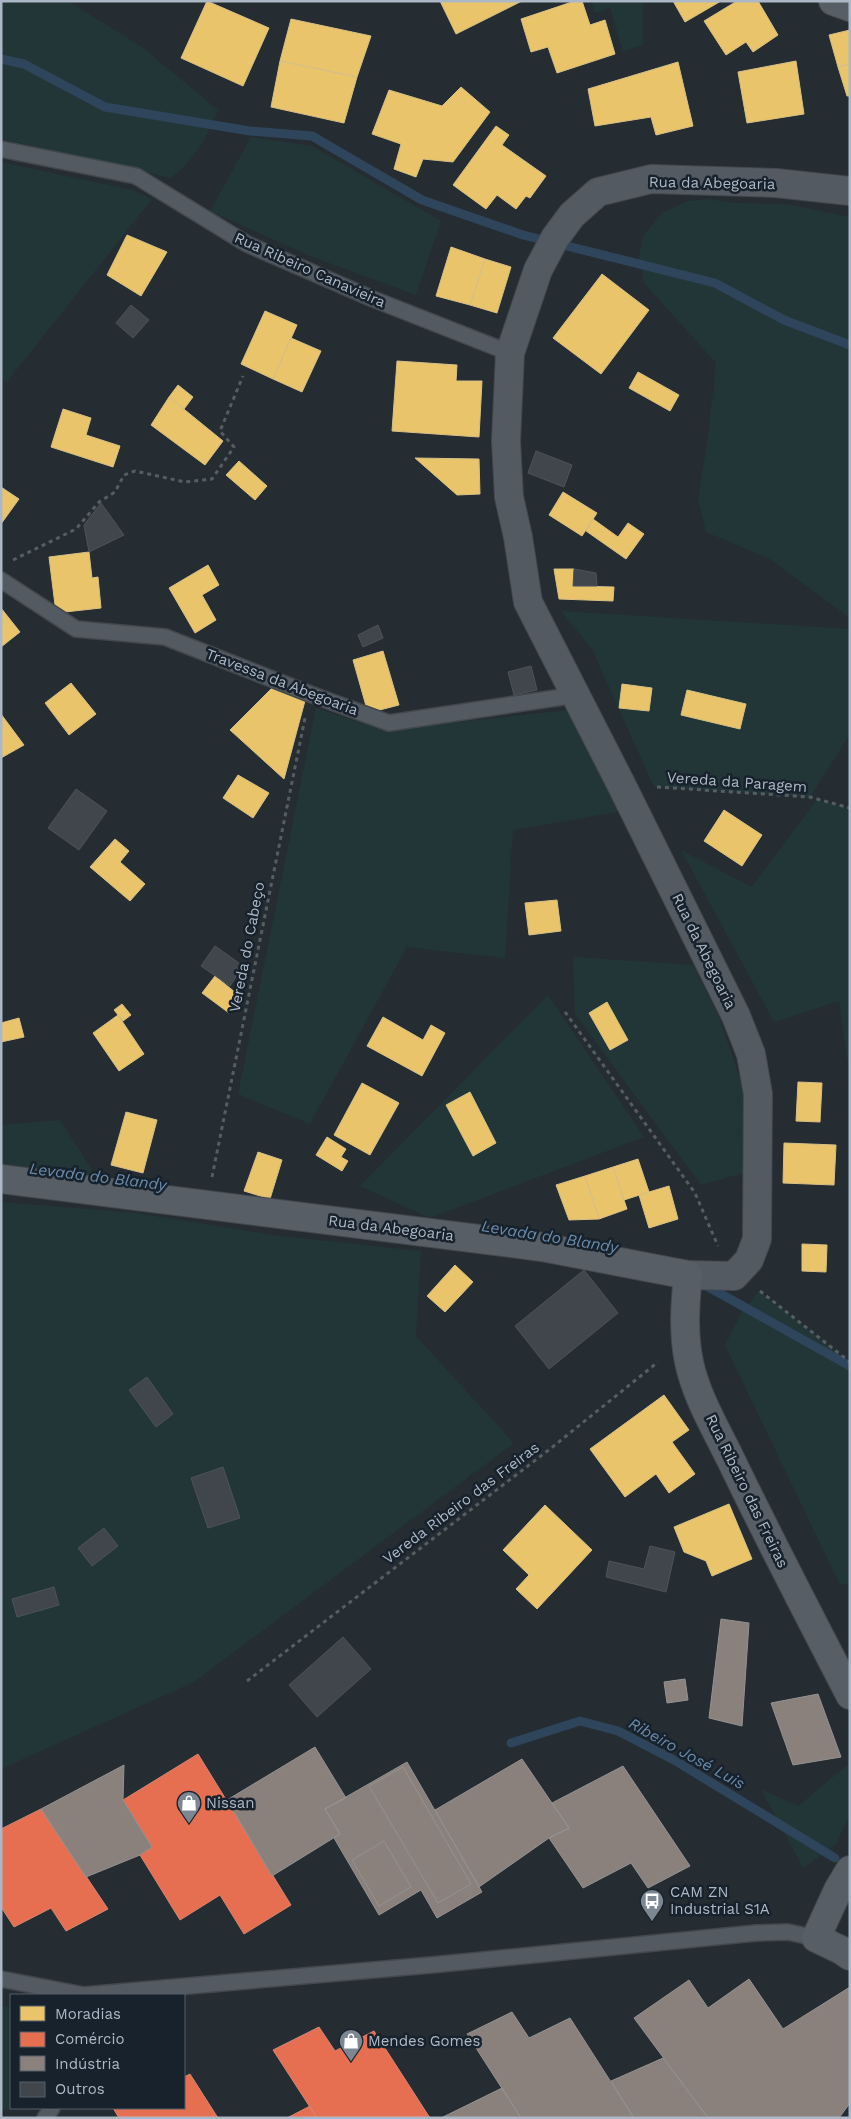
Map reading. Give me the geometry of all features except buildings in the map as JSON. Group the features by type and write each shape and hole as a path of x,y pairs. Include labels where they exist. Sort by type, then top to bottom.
{"street":[{"path":"833,1 850,7"},
{"name":"Rua da Abegoaria","path":"1,1179 542,1247 688,1275 734,1276 749,1260 757,1239 758,1094 751,1054 736,1016 528,602 518,537 509,497 506,440 510,353 538,270 555,238 572,215 598,192 651,179 776,184 850,191"},
{"name":"Rua Ribeiro das Freiras","path":"688,1275 685,1339 689,1364 702,1400 850,1695"},
{"path":"850,1870 838,1890 816,1938 850,1956"}],"lane":[{"name":"Rua Ribeiro Canavieira","path":"1,149 136,176 247,244 373,299 510,353"},
{"name":"Travessa da Abegoaria","path":"1,580 76,629 165,636 388,723 576,695"},
{"path":"96,1994 431,1965 756,1933 788,1932 816,1938"},
{"path":"1,1979 79,1994"}],"path":[{"path":"12,561 76,529 99,502 116,492 124,476 135,471 185,482 212,479 234,447 220,431 243,376"},
{"name":"Vereda do Cabeço","path":"207,1205 310,694"},
{"name":"Vereda da Paragem","path":"621,784 810,798 850,808"},
{"path":"565,1012 694,1193 709,1229 734,1276 759,1291 850,1362"},
{"name":"Vereda Ribeiro das Freiras","path":"247,1681 550,1449 685,1339"}],"green space":[{"path":"1,1 68,1 142,47 218,110 194,155 171,178 1,139"},
{"path":"591,1 643,1 643,45 623,51 610,8 595,13"},
{"path":"251,137 312,146 441,221 416,295 310,256 210,211"},
{"path":"1,162 132,190 152,199 7,382 1,378"},
{"path":"708,199 734,203 787,204 850,217 850,618 770,559 706,532 698,499 708,436 716,363 644,283 639,257 643,236 662,213 688,201"},
{"path":"561,611 850,629 850,734 810,797 654,787 592,649"},
{"path":"316,708 383,730 579,709 623,811 513,830 505,958 407,947 310,1124 238,1094"},
{"path":"817,799 850,808 850,1077 839,1001 774,1022 681,850 752,887"},
{"path":"573,957 693,965 719,1017 742,1084 754,1170 701,1185 575,1014"},
{"path":"548,995 644,1137 430,1218 360,1186"},
{"path":"60,1120 97,1178 1,1167 1,1125"},
{"path":"1,1202 136,1213 280,1236 421,1251 416,1336 514,1443 194,1682 1,1769"},
{"path":"759,1291 850,1362 850,1583 840,1585 725,1345 741,1314"},
{"path":"850,1763 850,1816 835,1845 803,1868 761,1789 798,1806"},
{"path":"1,2006 10,2007 10,2109 1,2109"}],"waterway":[{"path":"1,59 24,64 105,107 250,131 312,136 422,200 523,235 715,283 784,320 850,345"},
{"name":"Levada do Blandy","path":"703,1284 850,1366"},
{"name":"Ribeiro José Luis","path":"511,1743 580,1721 618,1731 674,1760 835,1858"}],"place":[{"name":"Nissan","path":"189,1824"},
{"name":"CAM ZN Industrial S1A","path":"652,1922"},
{"name":"Mendes Gomes","path":"351,2062"}]}
